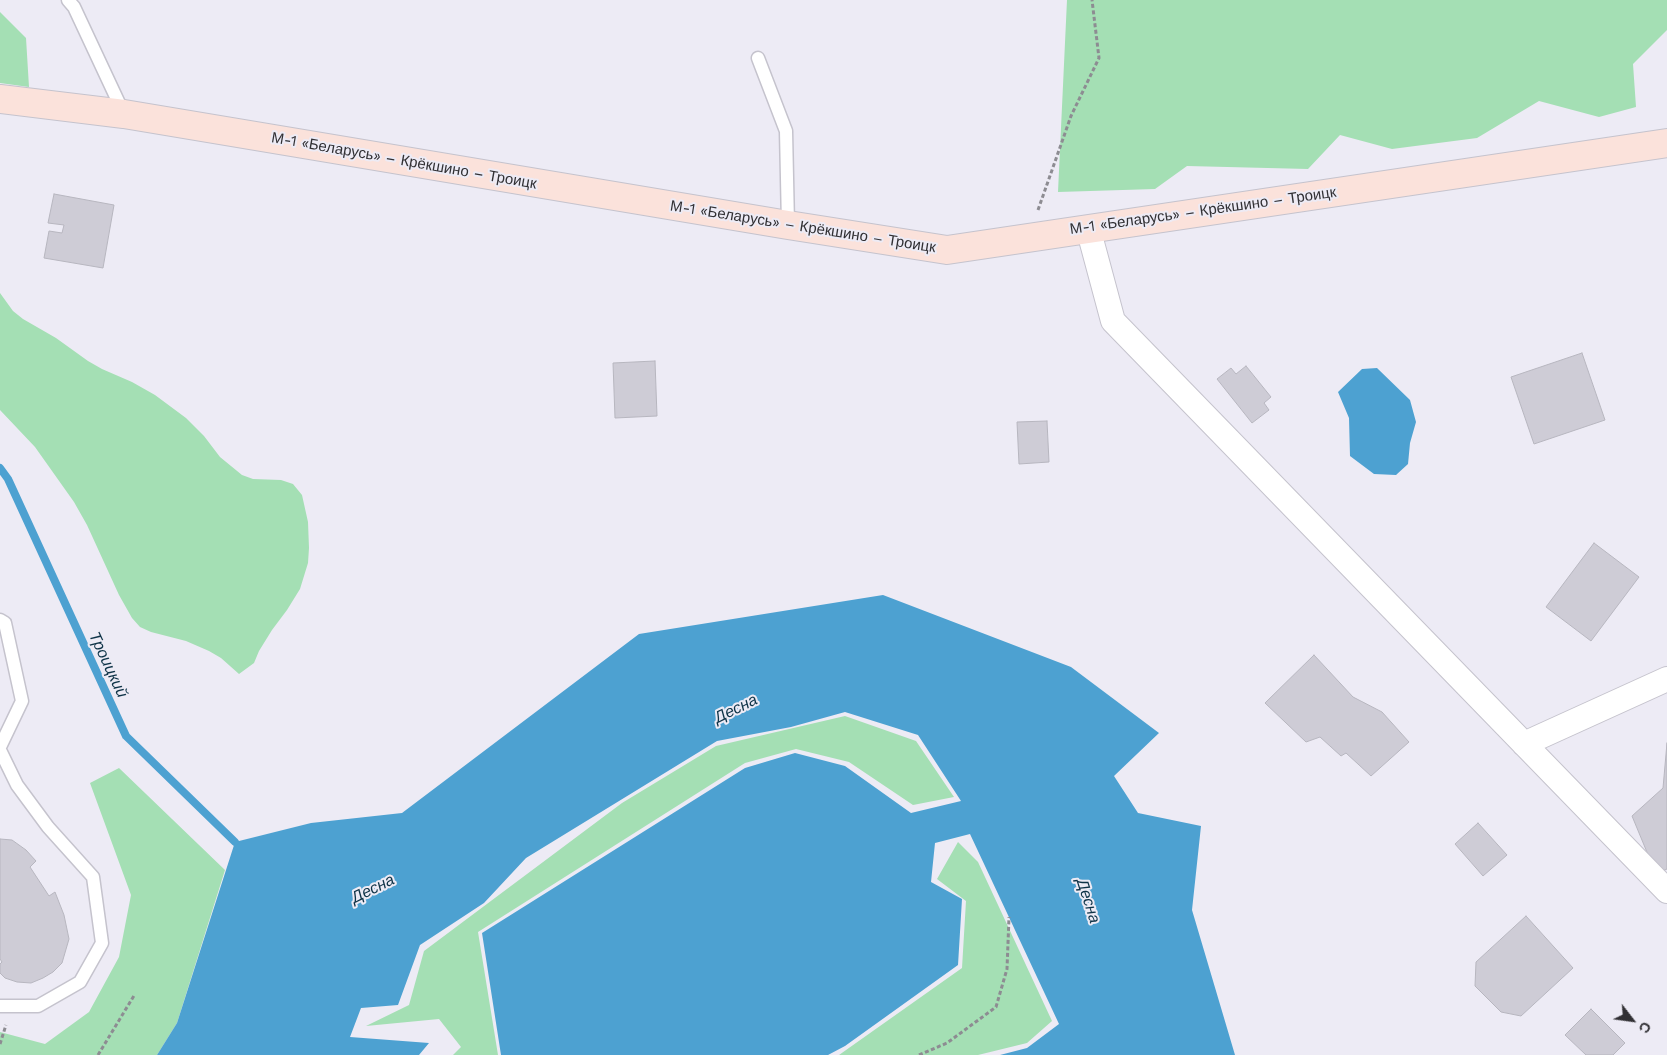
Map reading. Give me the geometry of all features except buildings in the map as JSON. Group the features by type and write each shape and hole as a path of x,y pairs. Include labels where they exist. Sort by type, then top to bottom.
{"main road":[{"name":"М-1 «Беларусь» – Крёкшино – Троицк","path":"0,98 124,114 788,226 947,250 1667,143"}],"street":[{"path":"1088,228 1113,322 1667,891"},
{"path":"1524,744 1667,679"}],"lane":[{"path":"75,2 124,114"},
{"path":"758,58 786,130 788,226"},
{"path":"0,620 5,623 22,701 0,748 16,785 48,827 93,877 102,943 80,982 38,1006 0,1006"}],"path":[{"path":"1029,237 1071,116 1098,58 1092,0"},
{"path":"920,1055 947,1043 996,1007 1006,969 1009,917"},
{"path":"98,1055 135,994"}],"green space":[{"path":"1067,0 1667,0 1667,30 1633,64 1636,107 1599,117 1539,101 1477,138 1392,149 1340,135 1308,169 1187,166 1155,189 1058,192"},
{"path":"0,12 26,38 29,87 0,83"},
{"path":"0,293 13,311 23,319 56,338 88,361 155,395 186,418 204,436 220,457 242,475 253,479 281,480 293,484 302,495 308,522 309,548 308,563 300,589 272,630 254,663 239,674 221,658 209,651 186,641 151,632 140,627 132,618 119,595 87,525 74,502 35,447 0,410"},
{"path":"845,716 916,741 954,797 913,805 849,762 796,749 745,763 478,932 498,1055 453,1055 461,1047 439,1019 366,1026 409,1005 424,951 622,803 716,746"},
{"path":"119,768 225,870 177,1023 157,1055 0,1055 0,1032 45,1044 89,1012 119,957 131,895 90,783"},
{"path":"958,842 978,862 1052,1021 1027,1043 978,1055 839,1055 962,968 966,901 937,879"}],"water":[{"path":"1377,368 1410,400 1416,422 1410,443 1408,464 1396,475 1374,474 1350,456 1349,418 1338,392 1362,369"},
{"name":"Десна","path":"883,595 1071,667 1159,733 1114,776 1138,813 1201,826 1192,910 1235,1055 1000,1055 1027,1048 1059,1024 970,834 935,843 931,882 962,899 958,965 845,1046 828,1055 501,1055 482,933 745,768 795,753 845,766 911,813 961,801 918,735 845,712 791,727 717,741 526,858 484,903 420,945 398,1005 361,1008 350,1037 429,1043 419,1055 157,1055 177,1023 235,842 311,823 402,813 639,634"}],"waterway":[{"name":"Троицкий","path":"0,468 8,479 126,736 235,842"}]}
